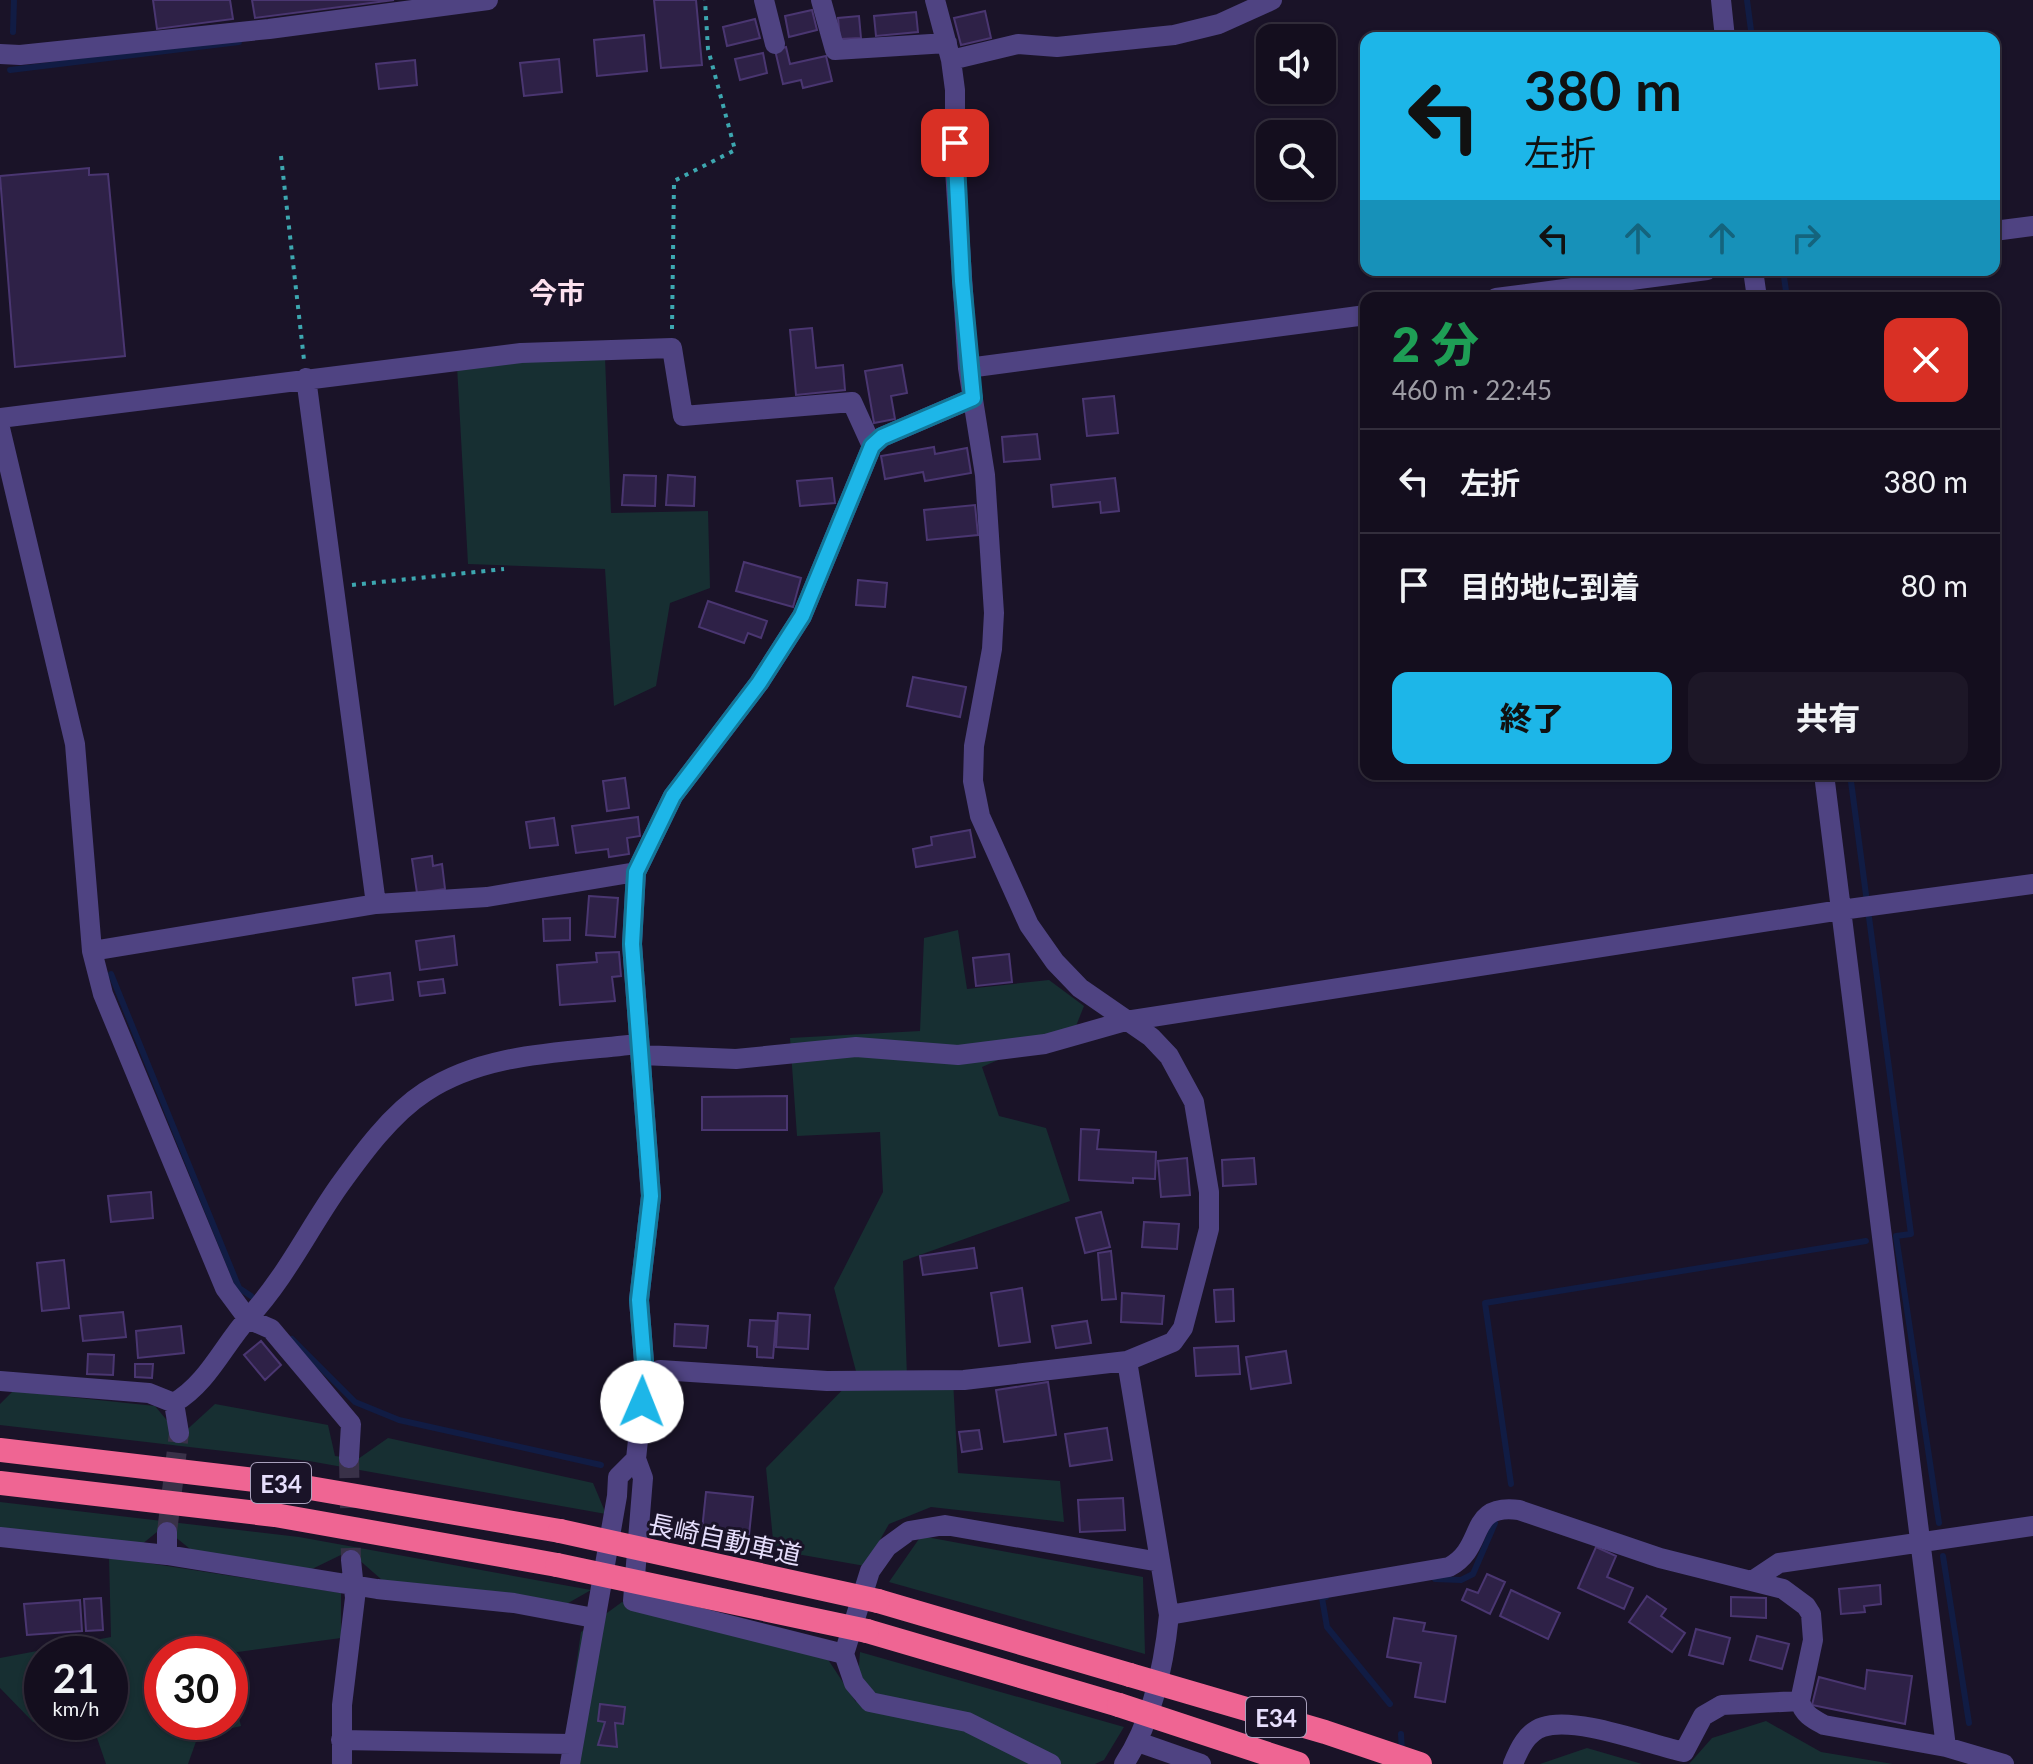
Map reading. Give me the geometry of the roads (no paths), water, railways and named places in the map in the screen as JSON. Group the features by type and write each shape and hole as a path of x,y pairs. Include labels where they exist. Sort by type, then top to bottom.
{"highway":[{"name":"長崎自動車道","path":"0,1450 281,1483 560,1531 878,1601 1325,1732 1420,1764"},
{"name":"E34","path":"0,1483 275,1515 557,1565 867,1631 1119,1705 1298,1764"}],"street":[{"path":"0,54 20,55 269,29 488,0"},
{"path":"764,0 775,44"},
{"path":"821,0 835,50 949,51 1018,44 1057,47 1174,35 1219,24 1272,0"},
{"path":"645,1374 660,1370 827,1381 964,1380 1127,1361 1173,1342 1183,1328 1209,1229 1209,1192 1189,1090 1169,1056 1080,988 1055,962 1029,925 980,816 973,781 974,746 992,649 994,613 985,475 968,368 949,51 935,0"},
{"path":"1721,0 1724,32"},
{"path":"2000,230 2033,226"},
{"path":"1541,292 1662,276"},
{"path":"968,368 1360,316"},
{"path":"0,418 521,353 672,348 683,416 852,402 872,446"},
{"path":"306,378 376,904"},
{"path":"844,1654 633,1601 643,1478 636,1459 645,1374 639,1300 651,1196 632,944 636,872 673,796 759,683 802,616 872,446 882,437 973,398"},
{"path":"0,428 75,744 92,951 103,994 197,1227 225,1288 248,1319 271,1329 351,1424 349,1458"},
{"path":"1825,780 1923,1543 1946,1747"},
{"path":"92,951 376,904 487,897 636,872"},
{"path":"174,1403 194,1391 248,1319 271,1295 339,1186 389,1124 425,1092 493,1063 527,1055 639,1049 736,1059 856,1047 958,1055 1045,1044 1126,1021 1841,910 2033,884"},
{"path":"1124,1764 1138,1742 1166,1651 1169,1615 1127,1361"},
{"path":"0,1381 149,1393 174,1403"},
{"path":"174,1403 179,1433"},
{"path":"341,1740 570,1754 592,1648 594,1618 618,1477 636,1459"},
{"path":"1169,1615 1449,1567 1462,1560 1487,1514 1499,1507 1519,1510 1660,1558 1783,1589 1806,1606 1811,1614 1813,1640 1800,1701 1802,1710 1824,1725 1946,1747 2004,1764"},
{"path":"1051,1764 967,1722 870,1702 854,1683 844,1654 870,1571 887,1547 909,1531 945,1525 1160,1562"},
{"path":"1752,1581 1779,1563 2033,1526"},
{"path":"167,1532 167,1555"},
{"path":"0,1537 167,1555 352,1582 377,1589 514,1603 594,1618"},
{"path":"342,1764 341,1740 355,1598 351,1560"},
{"path":"1513,1764 1521,1744 1540,1727 1565,1723 1684,1752 1703,1716 1722,1705 1800,1701"},
{"path":"1138,1742 1201,1764"}],"waterway":[{"path":"13,32 14,0"},
{"path":"1747,0 1751,32"},
{"path":"10,70 239,42"},
{"path":"1784,276 1786,292"},
{"path":"1851,780 1911,1234 1896,1236 1939,1523"},
{"path":"111,974 239,1288 251,1296"},
{"path":"1511,1484 1485,1303 1866,1241"},
{"path":"292,1339 355,1402 399,1420 601,1465"},
{"path":"1435,1579 1461,1580 1473,1574 1495,1523"},
{"path":"1943,1556 1969,1723"},
{"path":"1326,1597 1322,1598 1327,1627 1390,1704"},
{"path":"1401,1734 1402,1752"}],"tunnel":[{"path":"167,1532 179,1433"},
{"path":"349,1458 351,1560"}],"district":[{"name":"今市","path":"557,292"}]}
